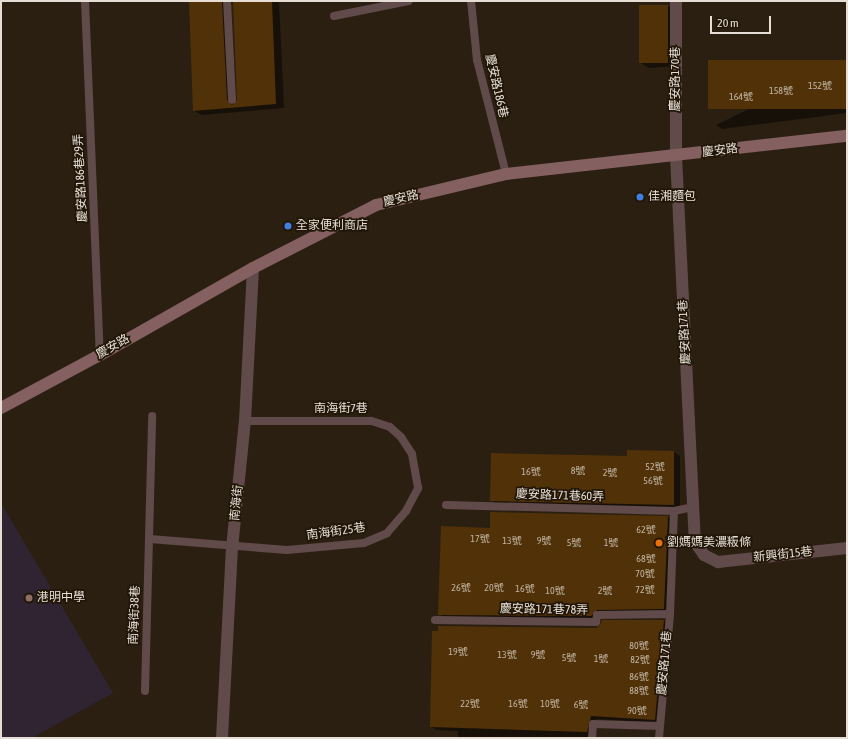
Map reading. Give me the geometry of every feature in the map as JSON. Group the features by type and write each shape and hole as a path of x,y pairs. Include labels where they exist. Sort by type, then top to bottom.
{"main road":[{"name":"慶安路","path":"1,408 100,355 253,268 376,205 506,174 847,136"}],"street":[{"name":"慶安路170巷","path":"676,1 676,156"},
{"name":"慶安路171巷","path":"676,156 695,542 704,555 718,562"},
{"name":"南海街","path":"222,738 232,548 245,421 253,268"},
{"name":"新興街15巷","path":"718,562 847,548"}],"lane":[{"name":"慶安路186巷29弄","path":"85,1 100,355"},
{"path":"227,1 232,100"},
{"path":"334,16 408,1"},
{"name":"慶安路186巷","path":"471,1 477,60 506,174"},
{"name":"南海街38巷","path":"145,691 152,416"},
{"name":"南海街7巷","path":"245,421 371,421 390,427 401,437 412,454 418,488"},
{"name":"南海街25巷","path":"232,548 287,550 364,543 387,533 406,511 418,488"},
{"name":"慶安路171巷60弄","path":"446,504 674,511"},
{"path":"674,511 693,507"},
{"name":"慶安路171巷","path":"659,738 670,614 674,511"},
{"path":"150,539 232,548"},
{"name":"慶安路171巷78弄","path":"434,620 596,622 597,615 670,614"},
{"path":"592,738 593,724 660,726"}],"shaded area":[{"name":"港明中學","path":"1,503 113,693 32,738 1,738"}],"building":[{"path":"189,1 222,1 227,100 232,105 237,100 233,1 272,1 276,104 193,111"},
{"path":"639,5 668,5 668,63 639,63"},
{"path":"708,60 847,60 847,109 708,109"},
{"path":"627,450 674,451 674,505 490,501 491,453 627,456"},
{"path":"490,512 668,516 664,609 597,610 591,616 438,615 441,526 490,528"},
{"path":"602,620 664,620 655,720 591,716 587,732 430,727 432,631 438,631 438,626 596,628 600,625"}],"place":[{"name":"佳湘麵包","path":"640,197"},
{"name":"全家便利商店","path":"288,226"},
{"name":"劉媽媽美濃粄條","path":"659,543"},
{"name":"港明中學","path":"29,598"}]}
